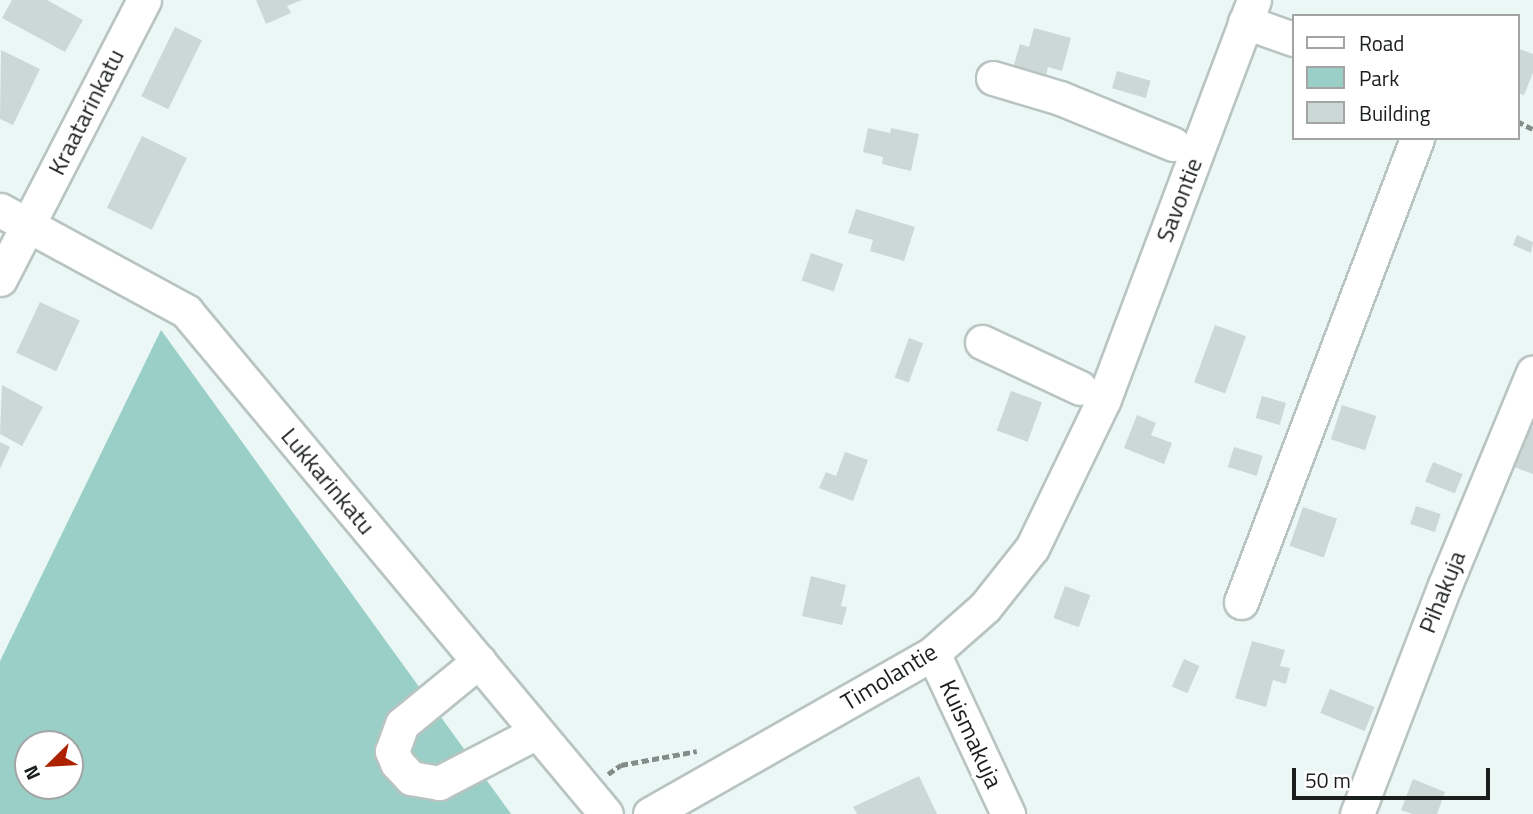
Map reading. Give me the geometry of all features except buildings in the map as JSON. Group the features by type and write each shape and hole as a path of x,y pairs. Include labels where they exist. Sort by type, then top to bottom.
{"street":[{"name":"Kraatarinkatu","path":"0,279 14,216 144,0"},
{"path":"1250,11 1292,38"},
{"name":"Savontie","path":"1092,393 1250,11"},
{"path":"993,78 1060,98 1173,144"},
{"path":"1241,601 1416,140"},
{"name":"Lukkarinkatu","path":"14,216 186,311 596,802"},
{"path":"982,342 1092,393"},
{"name":"Pihakuja","path":"1357,814 1445,584 1533,373"},
{"name":"Timolantie","path":"650,814 933,653 985,607 1032,548 1092,393"},
{"name":"Kuismakuja","path":"933,653 1008,814"},
{"path":"479,662 402,724 392,751 397,763 411,778 439,783 537,732"}],"path":[{"path":"596,802 621,765 693,753 705,746"}],"green space":[{"path":"161,330 511,814 0,814 0,661"}]}
